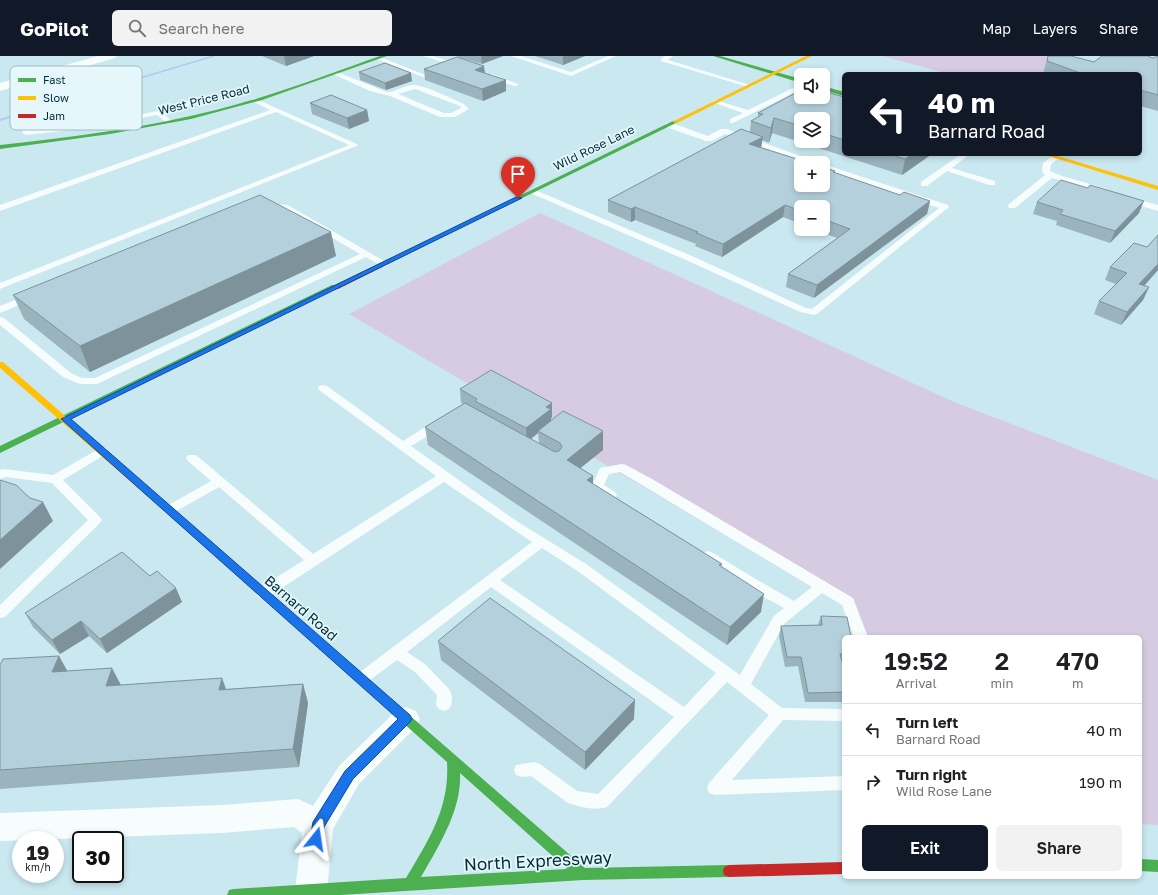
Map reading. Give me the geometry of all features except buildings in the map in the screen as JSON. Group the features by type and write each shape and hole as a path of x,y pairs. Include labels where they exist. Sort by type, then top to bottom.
{"street":[{"path":"75,66 111,56"},
{"path":"715,56 794,79"},
{"name":"Wild Rose Lane","path":"0,450 810,56"},
{"name":"West Price Road","path":"142,127 219,110 254,100 382,57"},
{"path":"0,87 10,84"},
{"path":"830,90 842,93"},
{"name":"West Price Road","path":"0,147 127,130"},
{"path":"1051,156 1158,188"},
{"name":"Barnard Road","path":"0,364 102,451 583,874"},
{"path":"311,890 318,826 349,775 406,719"},
{"path":"409,885 442,825 455,779 453,760"},
{"path":"0,827 222,819 298,813 318,826"},
{"path":"1142,865 1158,866"},
{"name":"North Expressway","path":"234,895 583,874 842,868"}],"lane":[{"path":"426,56 470,68"},
{"path":"514,56 571,74 614,56"},
{"path":"670,56 663,60 750,86"},
{"path":"382,57 425,76"},
{"path":"335,73 443,115 452,115 465,110 462,105 416,87 409,87 391,94"},
{"path":"483,73 516,85"},
{"path":"733,121 794,89"},
{"path":"788,92 794,94"},
{"path":"142,116 159,113 209,97"},
{"path":"0,286 355,145 254,100"},
{"path":"715,102 749,113"},
{"path":"0,208 276,110"},
{"path":"159,113 168,122"},
{"path":"669,125 709,139 724,131 795,156"},
{"path":"21,145 27,130"},
{"path":"26,133 53,130"},
{"path":"924,184 963,156"},
{"path":"1057,158 1047,164 1046,172 1158,208"},
{"path":"532,192 675,252 803,310 814,312 945,207 830,168"},
{"path":"945,168 992,183"},
{"path":"1012,206 1051,174"},
{"path":"256,206 285,207 384,264"},
{"path":"0,320 67,375 80,381 97,381 366,254"},
{"path":"0,310 37,295"},
{"path":"228,320 246,331"},
{"path":"323,388 511,523 581,567 726,673 779,714 842,715"},
{"path":"403,446 448,419"},
{"path":"0,475 4,473 54,479 102,451"},
{"path":"192,458 313,561"},
{"path":"624,503 597,487 604,471 622,468 848,602 860,635"},
{"path":"263,593 444,476"},
{"path":"0,613 96,520 54,479"},
{"path":"169,510 220,482"},
{"path":"361,679 541,542"},
{"path":"696,549 749,582 796,608"},
{"path":"490,580 685,716"},
{"path":"742,686 779,620 822,586"},
{"path":"396,652 420,668 444,693 444,705"},
{"path":"522,770 534,769 574,798 601,802 726,673"},
{"path":"779,714 715,788 842,783"}],"shaded area":[{"path":"882,56 1072,56 1046,72 942,72"},
{"path":"540,213 954,402 1158,480 1158,825 1142,824 1142,635 859,635 843,604 349,314"}],"waterway":[{"path":"142,78 214,56"},
{"path":"0,120 10,117"}],"traffic: fast":[{"path":"142,127 218,111 260,99 385,56"},
{"path":"715,56 794,79"},
{"path":"830,90 842,93"},
{"path":"434,239 675,122"},
{"path":"0,147 55,141 126,130"},
{"path":"0,450 335,287"},
{"path":"173,514 583,874"},
{"path":"409,885 434,841 448,809 454,777 453,760"},
{"path":"1142,865 1158,866"},
{"path":"234,895 583,874 729,871"}],"traffic: slow":[{"path":"675,122 810,56"},
{"path":"1052,156 1158,188"},
{"path":"0,364 173,514"}],"traffic: jam":[{"path":"335,287 434,239"},
{"path":"729,871 842,868"}],"route":[{"path":"316,839 318,826 349,775 406,719 65,419 518,198"}]}
